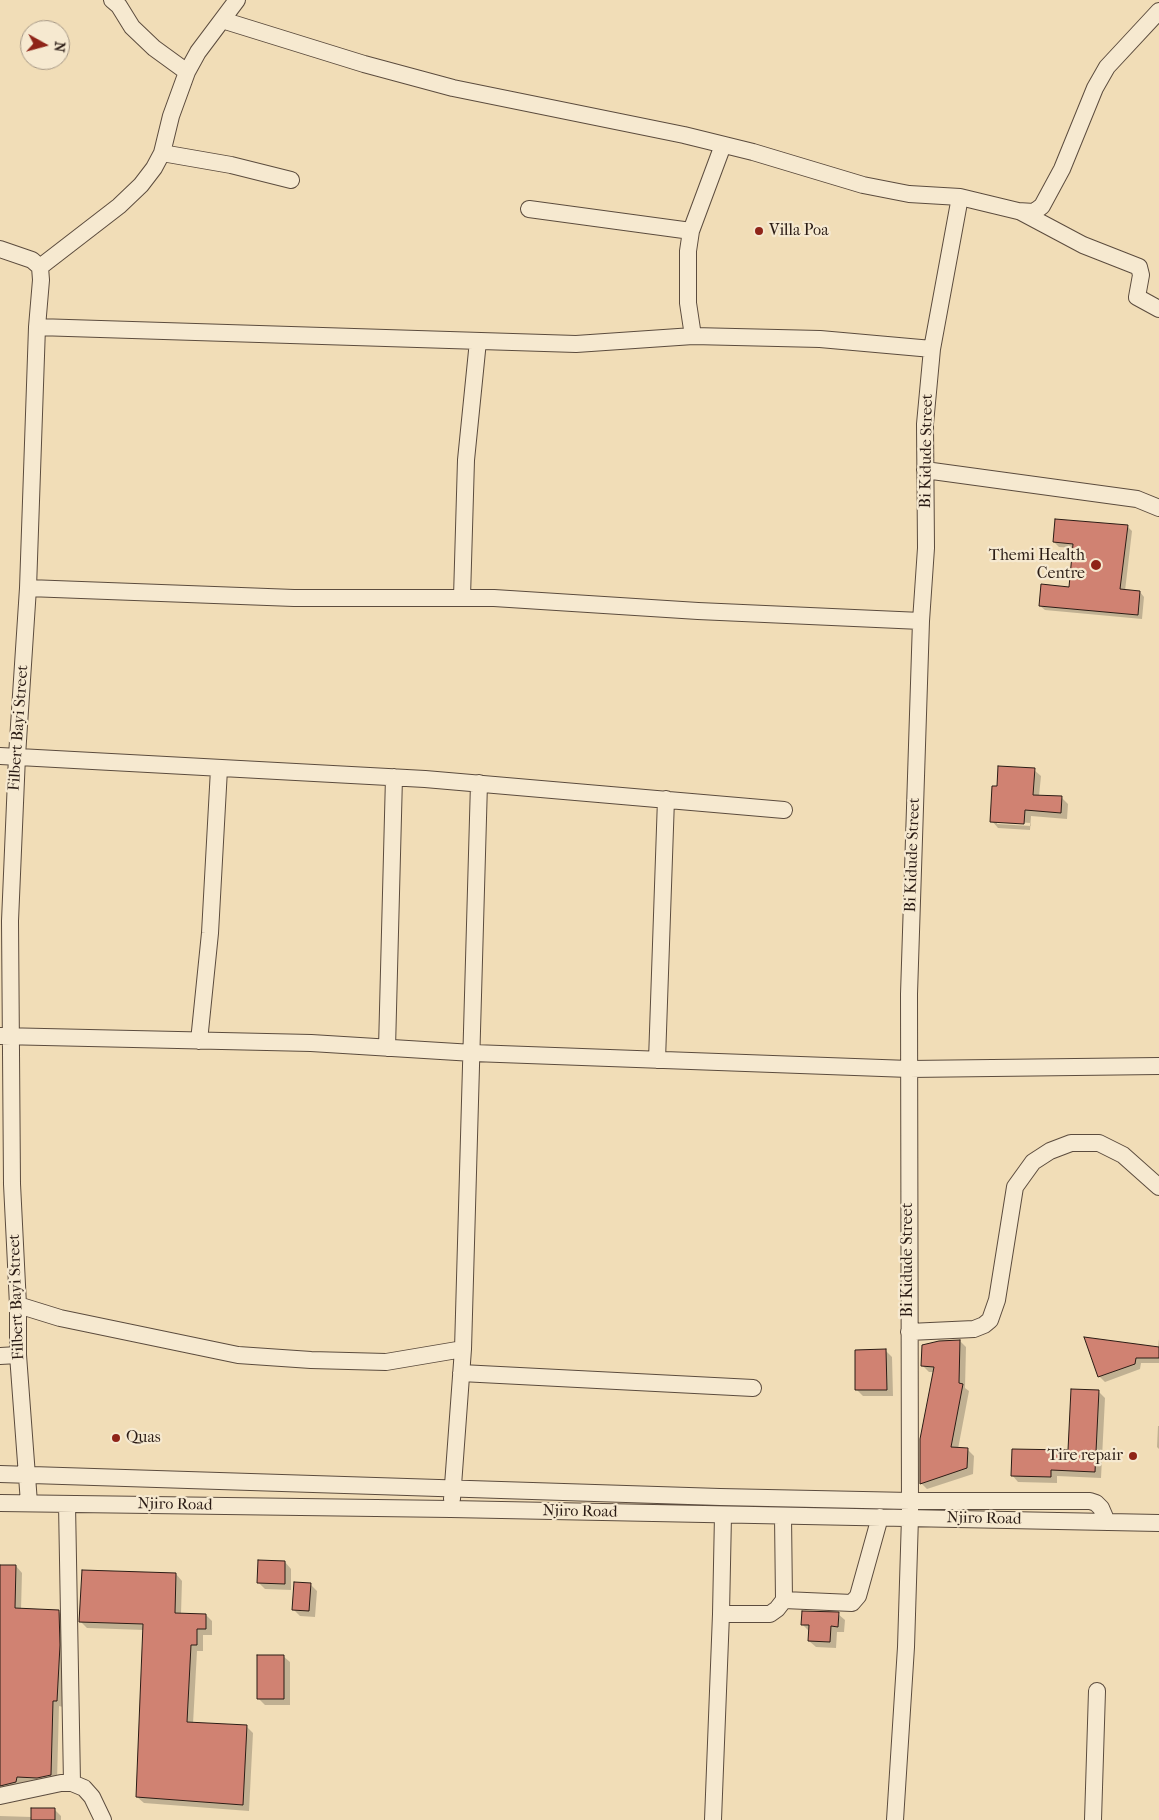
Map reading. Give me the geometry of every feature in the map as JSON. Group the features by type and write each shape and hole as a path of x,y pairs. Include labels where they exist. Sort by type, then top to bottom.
{"street":[{"path":"0,248 32,260 40,267 118,206 141,185 154,168 162,153 171,116 187,72 198,52 237,0"},
{"path":"117,2 132,27 154,48 187,72"},
{"path":"222,20 291,42 453,88 624,122 723,145 862,185 910,194 960,197 1018,211 1034,212 1042,206 1062,169 1095,88 1107,67 1159,11"},
{"path":"693,336 688,303 688,250 691,231 723,145"},
{"path":"162,153 232,165 291,180"},
{"name":"Bi Kidude Street","path":"895,1820 906,1647 910,1509 910,943 921,621 926,548 925,470 927,399 932,349 960,197"},
{"path":"529,209 691,231"},
{"path":"1018,211 1083,245 1139,267 1141,276 1136,297 1159,309"},
{"name":"Filbert Bayi Street","path":"29,1504 18,1355 18,1305 5,1036 16,756 28,588 40,267"},
{"path":"37,327 576,344 693,336 820,339 932,349"},
{"path":"462,597 466,460 478,341"},
{"path":"925,470 1137,499 1159,508"},
{"path":"28,588 294,598 462,597 921,621"},
{"path":"0,756 394,777 784,810"},
{"path":"200,1041 210,933 219,769"},
{"path":"386,1048 394,777"},
{"path":"451,1509 463,1349 473,1053 478,783"},
{"path":"656,1060 666,799"},
{"path":"5,1036 302,1043 473,1053 909,1069 1159,1066"},
{"path":"909,1332 974,1329 984,1326 990,1320 997,1300 1015,1187 1033,1162 1050,1151 1070,1144 1099,1143 1123,1155 1159,1187"},
{"path":"18,1305 60,1318 238,1355 311,1360 386,1362 463,1349"},
{"path":"0,1356 18,1355"},
{"path":"462,1373 753,1388"},
{"path":"0,1474 910,1509"},
{"name":"Njiro Road","path":"0,1503 880,1517 910,1509 1107,1522 1159,1523"},
{"path":"67,1504 72,1783"},
{"path":"713,1820 723,1515"},
{"path":"721,1614 770,1614 784,1600 783,1516"},
{"path":"784,1600 852,1603 858,1596 880,1517"},
{"path":"1093,1820 1096,1691"},
{"path":"0,1796 61,1783 72,1783 84,1788 92,1797 100,1818"}],"building":[{"path":"1055,519 1128,525 1120,589 1140,591 1138,615 1039,606 1041,584 1069,587 1073,544 1053,542"},
{"path":"998,766 1035,768 1033,795 1062,796 1061,813 1025,810 1024,824 990,822 992,786 997,786"},
{"path":"1084,1337 1159,1347 1159,1358 1136,1358 1135,1364 1098,1377"},
{"path":"960,1340 959,1383 963,1384 951,1447 968,1448 967,1468 920,1484 920,1439 934,1367 921,1366 922,1345 939,1341"},
{"path":"886,1349 887,1390 855,1390 855,1350"},
{"path":"1071,1389 1099,1390 1095,1472 1051,1470 1051,1477 1011,1476 1012,1449 1068,1450"},
{"path":"258,1560 285,1561 285,1584 257,1583"},
{"path":"0,1565 16,1565 15,1608 59,1610 60,1645 57,1701 53,1701 51,1775 37,1778 17,1777 16,1782 0,1786"},
{"path":"82,1570 176,1573 175,1613 206,1614 206,1629 197,1629 197,1645 191,1645 187,1722 247,1725 243,1805 136,1797 143,1624 79,1622"},
{"path":"294,1582 311,1583 309,1611 292,1610"},
{"path":"802,1611 839,1612 838,1627 831,1626 830,1642 808,1641 809,1625 801,1625"},
{"path":"257,1655 284,1655 284,1699 257,1699"},
{"path":"31,1808 55,1808 55,1820 31,1820"}],"place":[{"name":"Villa Poa","path":"759,231"},
{"name":"Themi Health Centre","path":"1096,565"},
{"name":"Quas","path":"116,1438"},
{"name":"Tire repair","path":"1133,1456"}]}
